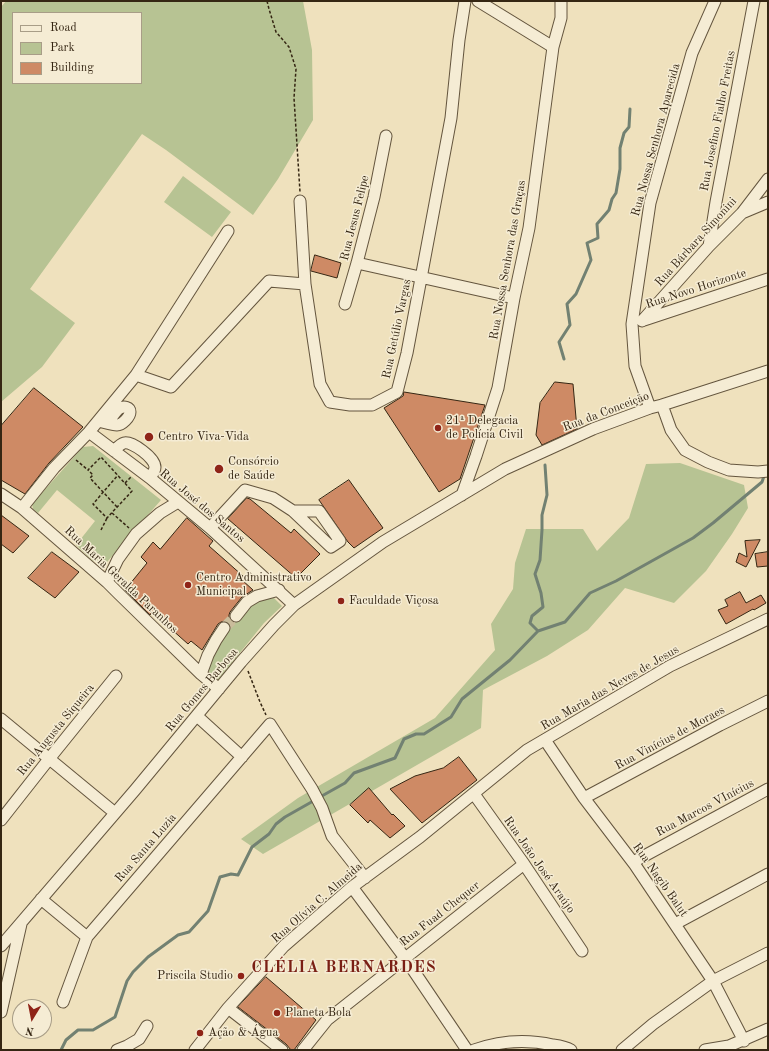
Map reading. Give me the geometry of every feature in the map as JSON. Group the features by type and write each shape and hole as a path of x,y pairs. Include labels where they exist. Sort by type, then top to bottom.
{"street":[{"name":"Rua Getúlio Vargas","path":"300,202 305,284 320,384 330,402 350,405 372,405 397,392 407,353 451,118 459,40 465,1"},
{"path":"478,1 553,47"},
{"name":"Rua Nossa Senhora das Graças","path":"462,495 498,388 514,298 529,228 553,47 560,18 561,1"},
{"name":"Rua Nossa Senhora Aparecida","path":"650,408 635,366 637,322 650,203 692,52 715,1"},
{"name":"Rua Josefino Fialho Freitas","path":"709,246 754,1"},
{"name":"Rua Jesus Felipe","path":"344,304 358,263 374,197 386,136"},
{"name":"Rua Bárbara Simonini","path":"637,322 742,213 768,179"},
{"path":"742,213 768,202"},
{"path":"22,508 68,453 89,432 103,422 136,375 228,231"},
{"path":"358,263 514,298"},
{"name":"Rua Novo Horizonte","path":"637,322 768,279"},
{"path":"136,375 170,387 269,281 305,284"},
{"name":"Rua da Conceição","path":"462,495 505,469 593,429 650,408 768,371"},
{"path":"662,405 672,430 685,450 708,462 730,470 763,471"},
{"name":"Rua José dos Santos","path":"89,432 150,478 210,528 294,605"},
{"path":"114,451 125,442 132,443 148,455 154,462 155,467 150,478"},
{"path":"210,528 245,490 272,498 293,511"},
{"name":"Rua Maria Geralda Paranhos","path":"1,494 22,508 107,582 201,674 219,689"},
{"name":"Rua Gomes Barbosa","path":"1,946 197,716 241,662 294,605 383,542 462,495"},
{"path":"107,582 118,559 136,534 160,513 178,502"},
{"path":"236,616 247,602 257,596 279,590"},
{"name":"Rua Maria das Neves de Jesus","path":"474,794 527,750 670,666 768,619"},
{"path":"201,674 208,655 224,628"},
{"name":"Rua Augusta Siqueira","path":"1,820 116,676"},
{"name":"Rua Vinícius de Moraes","path":"584,798 768,701"},
{"path":"197,716 242,757"},
{"path":"1,719 115,813"},
{"path":"270,724 312,789 322,808 332,836 365,878"},
{"name":"Rua Santa Luzia","path":"63,1002 87,937 270,724"},
{"name":"Rua Nagib Balut","path":"545,740 584,798 633,862 713,981 744,1041"},
{"name":"Rua Marcos VInícius","path":"633,862 768,789"},
{"name":"Rua João José Araújo","path":"474,794 524,864 582,951"},
{"name":"Rua Olívia C. Almeida","path":"195,1050 228,1008 284,946 352,887 420,837 474,794"},
{"name":"Rua Fuad Chequer","path":"303,1050 327,1020 524,864"},
{"path":"675,924 768,874"},
{"path":"352,887 405,958 467,1050"},
{"path":"41,899 87,937"},
{"path":"1,1012 21,922"},
{"path":"622,1050 653,1024 713,981 768,953"},
{"path":"228,1008 282,1050"},
{"path":"116,1050 139,1039 147,1026"},
{"path":"705,1050 729,1046 744,1041 768,1029"},
{"path":"474,1050 487,1045 516,1041 545,1043 567,1047 571,1050"}],"path":[{"path":"267,1 276,32 289,47 296,69 294,98 300,202"},
{"path":"68,453 93,475 90,478 117,507"},
{"path":"88,470 101,457 132,491 107,518 101,530"},
{"path":"107,518 92,504 118,475"},
{"path":"112,513 136,534"},
{"path":"241,662 249,673 270,724"}],"green space":[{"path":"6,1 303,1 312,50 313,120 278,179 253,215 166,150 142,134 30,289 75,323 42,367 1,402 1,7"},
{"path":"183,176 231,212 212,237 164,202"},
{"path":"93,446 161,500 107,562 93,561 76,545 95,521 57,490 38,513 33,509 32,504 83,447"},
{"path":"680,463 744,485 748,508 706,571 674,603 625,588 588,630 547,656 483,690 481,728 263,854 241,839 298,798 435,718 495,650 491,624 513,589 515,563 526,529 583,529 597,551 629,518 646,464"},
{"path":"273,597 282,606 264,623 218,680 206,669 222,637 248,608 260,601"}],"building":[{"path":"315,255 341,263 337,278 311,271"},
{"path":"555,382 573,384 577,429 542,445 536,435 540,403"},
{"path":"34,388 83,427 49,463 25,494 1,480 1,426"},
{"name":"21ª Delegacia de Polícia Civil","path":"404,392 485,405 460,479 439,492 384,408 403,396"},
{"path":"349,480 383,528 354,548 348,542 319,500"},
{"path":"247,498 291,533 294,529 320,554 296,578 228,519"},
{"path":"1,515 29,536 13,553 1,544"},
{"name":"Centro Administrativo Municipal","path":"187,518 213,541 209,546 243,576 241,579 253,590 242,597 230,612 229,618 234,622 231,626 225,621 218,624 202,650 191,641 188,644 152,612 150,615 125,590 147,563 141,557 153,542 160,549"},
{"path":"760,540 746,567 736,562 739,553 747,557 745,541"},
{"path":"52,552 79,572 55,598 28,578"},
{"path":"768,552 768,566 757,567 755,554"},
{"path":"740,592 746,603 761,595 766,603 726,624 718,610 728,606 725,600"},
{"path":"459,757 477,780 422,823 390,789 415,776 443,768"},
{"path":"369,788 392,815 393,814 405,826 390,838 370,820 368,823 350,805"},
{"name":"Planeta Bola","path":"266,977 316,1020 294,1050 291,1050 286,1044 238,1007"}],"waterway":[{"path":"564,359 559,342 570,325 567,304 576,294 591,260 587,243 598,238 597,224 609,210 612,199 616,193 620,169 620,148 624,133 629,127 630,109"},
{"path":"538,631 530,623 532,616 543,607 541,593 535,574 540,560 542,515 547,495 545,465"},
{"path":"320,797 345,783 354,773 395,758 404,739 416,734 424,734 451,717 462,699 510,660 538,631 565,622 590,593 616,581 693,538 762,482 765,473"},
{"path":"61,1050 66,1040 78,1030 93,1030 115,1017 127,981 133,972 148,957 178,935 189,932 208,911 220,877 231,874 238,875 252,847 269,834 276,824 285,817 315,800"}],"tunnel":[{"path":"224,628 236,616"}],"place":[{"name":"21ª Delegacia de Polícia Civil","path":"438,428"},
{"name":"Centro Viva-Vida","path":"149,437"},
{"name":"Consórcio de Saúde","path":"219,469"},
{"name":"Centro Administrativo Municipal","path":"188,585"},
{"name":"Faculdade Viçosa","path":"341,601"},
{"name":"Priscila Studio","path":"241,976"},
{"name":"Planeta Bola","path":"277,1013"},
{"name":"Ação & Água","path":"200,1033"}],"district":[{"name":"CLÉLIA BERNARDES","path":"344,968"}]}
